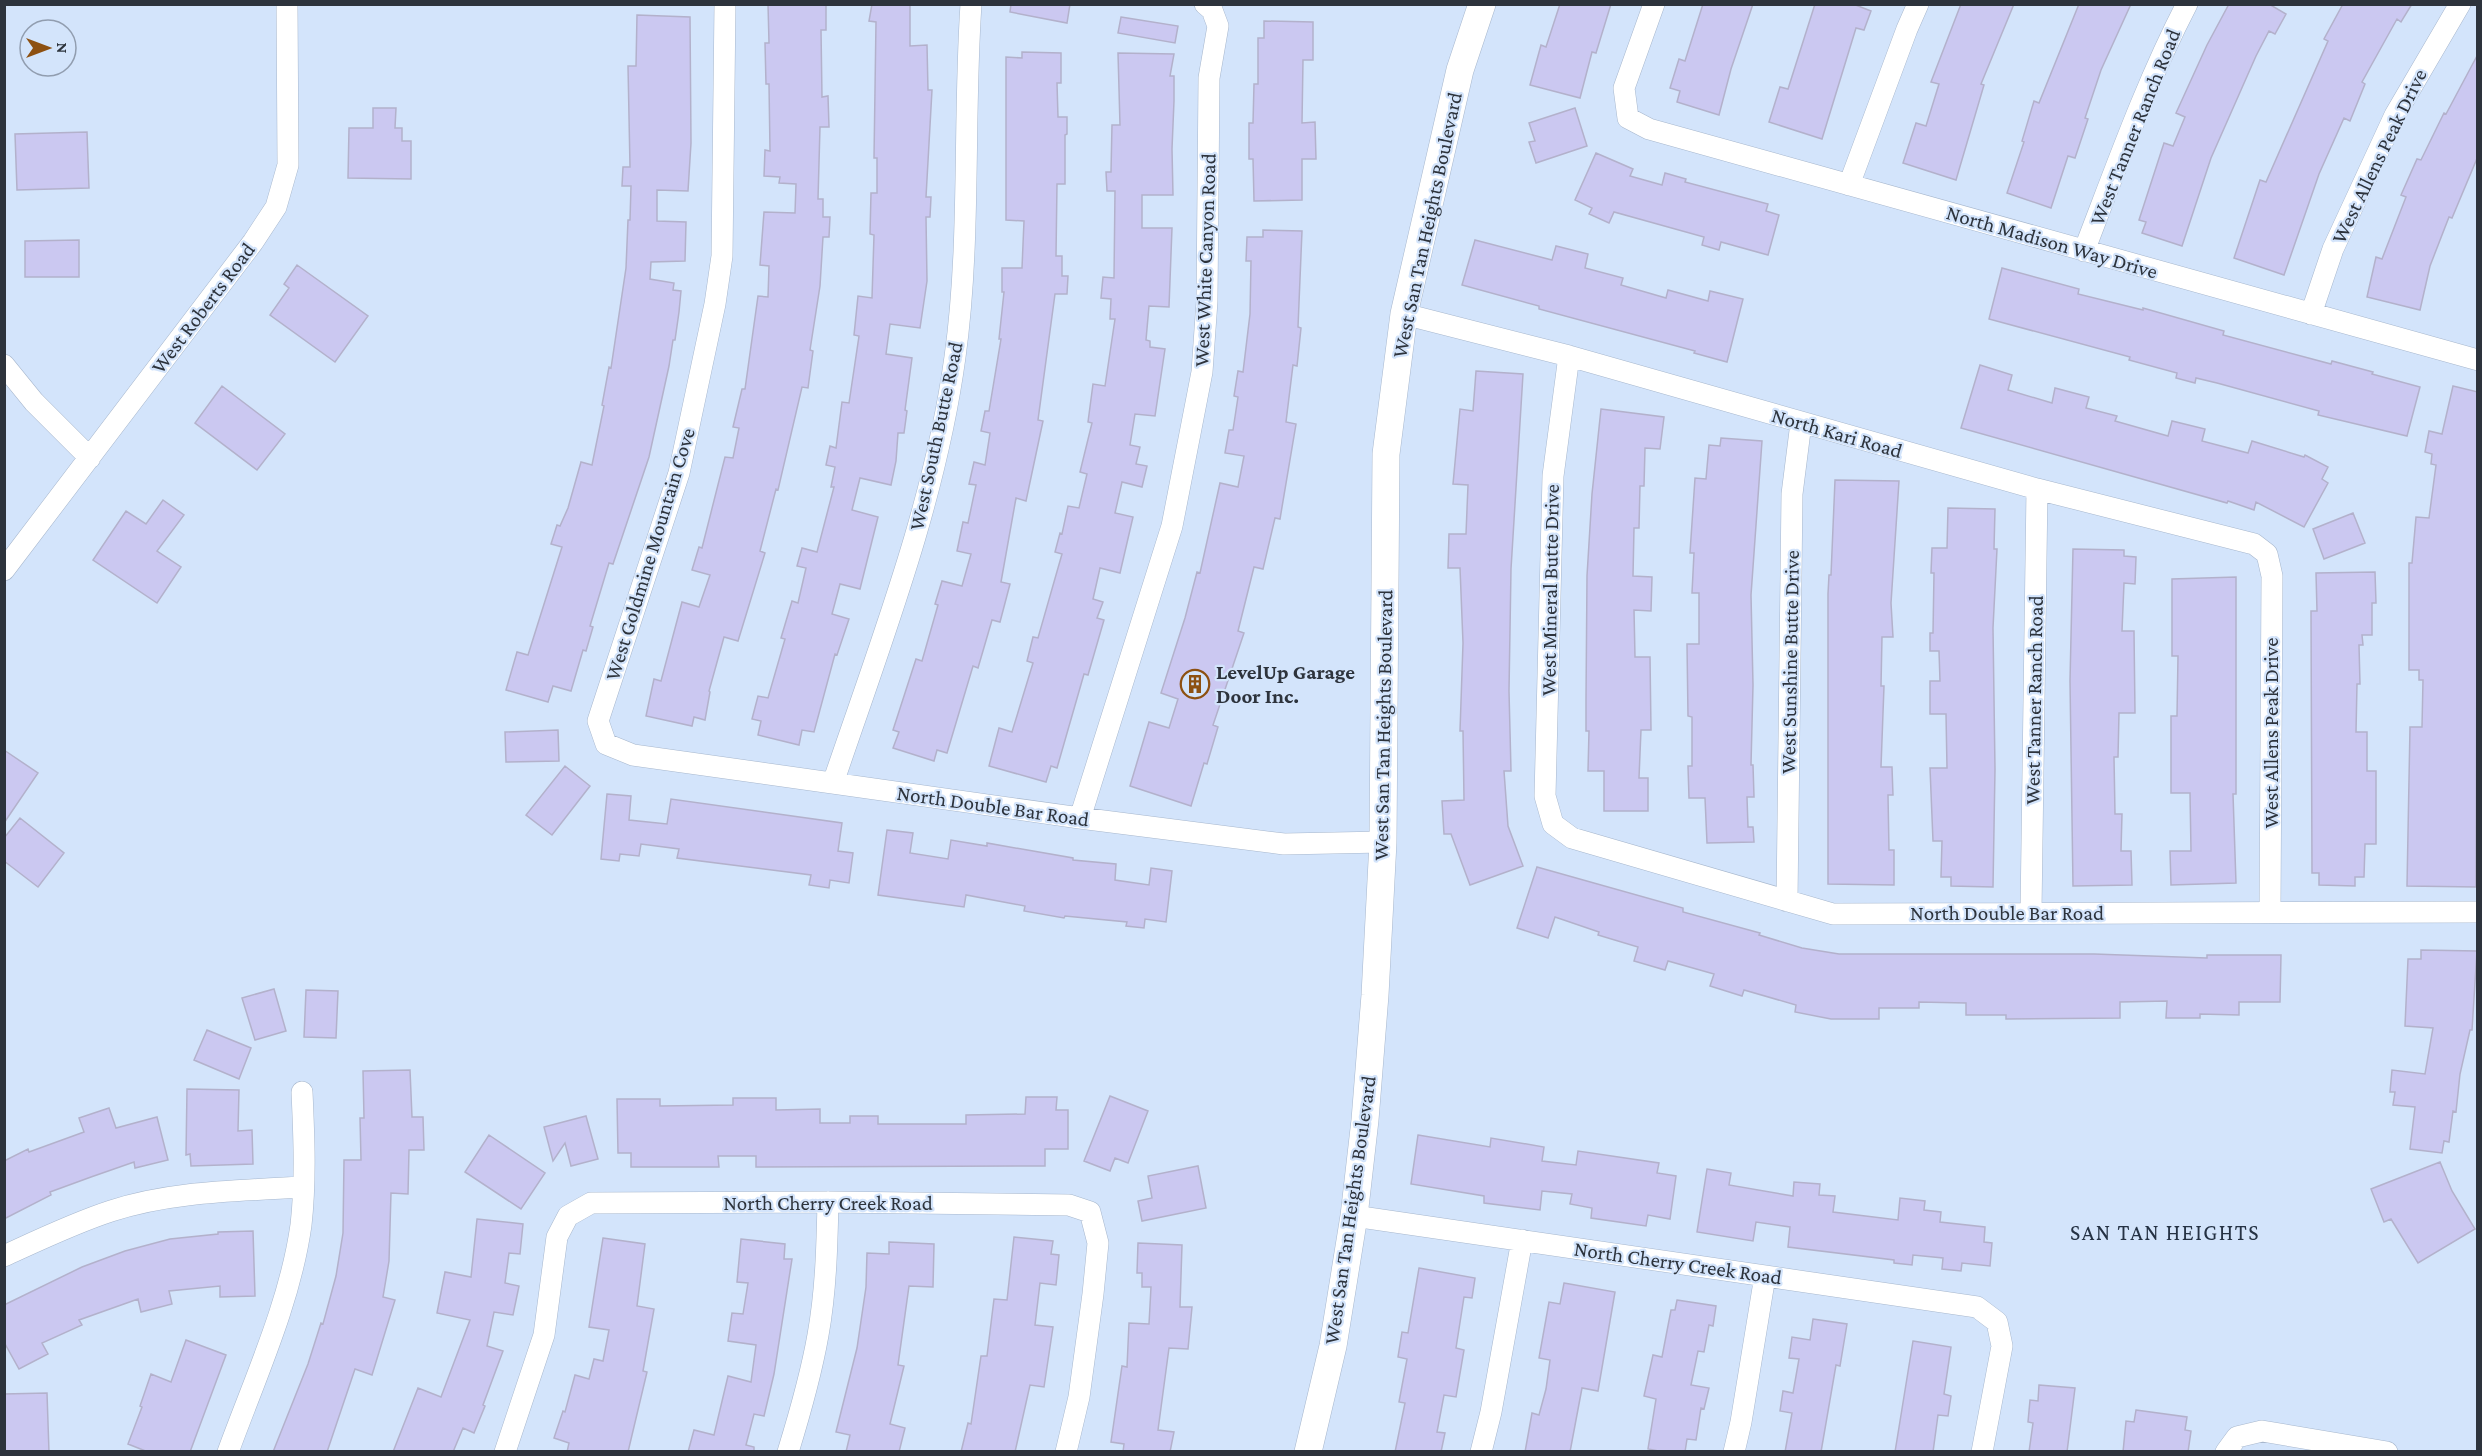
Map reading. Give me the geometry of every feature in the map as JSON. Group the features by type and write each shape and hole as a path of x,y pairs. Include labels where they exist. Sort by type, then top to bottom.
{"street":[{"name":"West Roberts Road","path":"4,570 253,242 276,207 288,165 287,4"},
{"name":"West Goldmine Mountain Cove","path":"606,744 598,721 680,473 715,304 722,256 725,4"},
{"name":"West South Butte Road","path":"832,783 909,560 941,432 953,370 961,311 971,4"},
{"name":"West San Tan Heights Boulevard","path":"1308,1452 1333,1346 1354,1216 1375,995 1383,842 1386,454 1404,314 1460,70 1482,4"},
{"name":"North Madison Way Drive","path":"1654,4 1624,88 1628,117 1649,129 2478,360"},
{"path":"1849,185 1906,28 1918,4"},
{"name":"West Tanner Ranch Road","path":"2084,251 2112,176 2174,29 2187,4"},
{"name":"West Allens Peak Drive","path":"2311,314 2334,249 2395,115 2460,4"},
{"name":"West White Canyon Road","path":"1080,818 1172,526 1202,372 1207,301 1209,78 1218,26 1209,8"},
{"name":"North Kari Road","path":"1404,314 1569,356 2037,489 2254,544 2267,554"},
{"name":"West Mineral Butte Drive","path":"1552,824 1545,796 1552,476 1569,356"},
{"path":"4,365 34,402 90,458"},
{"name":"West Sunshine Butte Drive","path":"1787,901 1792,494 1801,423"},
{"name":"West Tanner Ranch Road","path":"2031,912 2037,489"},
{"name":"West Allens Peak Drive","path":"2267,554 2272,576 2270,912"},
{"name":"North Double Bar Road","path":"606,744 633,755 1080,818 1284,844 1383,842"},
{"name":"North Double Bar Road","path":"1552,824 1572,838 1833,914 2478,912"},
{"path":"228,1452 273,1331 292,1269 301,1224 302,1092"},
{"path":"4,1256 112,1210 163,1199 207,1193 302,1187"},
{"path":"788,1452 808,1385 819,1334 826,1269 828,1202"},
{"name":"North Cherry Creek Road","path":"505,1452 544,1335 557,1237 568,1216 591,1203 828,1202 1069,1205 1090,1212 1098,1243 1093,1294 1079,1397 1066,1452"},
{"name":"North Cherry Creek Road","path":"1354,1216 1977,1307 1997,1322 2002,1346 1982,1452"},
{"path":"1481,1452 1491,1412 1522,1240"},
{"path":"1734,1452 1765,1276"},
{"path":"2232,1444 2262,1431 2387,1452"}],"building":[{"path":"768,4 826,4 826,30 821,30 822,97 828,96 829,127 820,127 818,199 823,199 823,217 830,217 829,237 823,237 820,286 810,350 813,351 808,388 802,387 778,490 776,489 760,551 765,553 738,641 724,637 709,691 705,720 694,717 692,726 646,716 654,679 661,681 682,602 699,607 710,575 692,570 699,547 702,548 725,457 733,458 739,428 733,427 742,389 745,389 758,296 768,297 769,266 760,265 764,212 795,213 796,184 779,183 780,177 764,176 765,150 770,151 769,84 766,84 765,43 769,43"},
{"path":"872,4 910,4 910,46 927,45 928,90 932,90 926,197 931,197 930,217 926,217 927,281 920,328 890,324 886,354 912,358 904,433 898,433 891,485 860,478 852,510 878,517 860,589 840,584 832,614 849,619 837,655 835,654 814,732 802,730 799,745 758,735 761,721 752,719 758,696 768,698 785,639 781,638 792,601 798,603 806,568 797,566 802,548 817,552 834,487 831,487 835,467 826,465 830,446 836,448 842,402 849,403 859,336 854,335 858,296 872,298 874,235 870,234 871,193 877,193 877,158 874,158 876,22 869,21"},
{"path":"1011,4 1070,4 1067,23 1010,12"},
{"path":"1560,4 1611,4 1596,53 1592,52 1580,98 1530,85 1541,45 1546,47"},
{"path":"1703,4 1753,4 1731,69 1719,115 1677,102 1680,91 1670,88 1679,59 1685,61"},
{"path":"1815,4 1853,4 1871,11 1864,30 1856,28 1822,139 1769,122 1780,87 1788,89"},
{"path":"1961,4 2014,4 1981,84 1984,85 1956,180 1903,163 1916,123 1926,126 1939,84 1931,82"},
{"path":"2079,4 2131,4 2101,70 2075,158 2068,156 2051,208 2007,193 2024,142 2022,141 2034,101 2039,103"},
{"path":"2229,4 2269,4 2286,14 2275,34 2269,31 2256,56 2211,158 2182,246 2142,233 2146,222 2139,220 2164,143 2173,146 2185,117 2176,113 2207,45"},
{"path":"2343,4 2412,4 2401,22 2397,19 2362,82 2365,84 2350,121 2344,118 2319,174 2284,275 2234,258 2260,180 2266,182 2328,41 2324,39"},
{"path":"637,15 690,17 691,143 688,191 657,190 657,221 686,222 685,261 651,262 650,279 674,283 673,290 681,291 679,312 649,457 613,564 609,563 590,626 593,627 586,651 583,650 571,691 553,686 548,702 506,690 517,652 528,655 562,547 551,544 557,525 560,526 568,508 581,462 592,465 604,406 602,405 609,367 611,368 626,268 631,186 622,186 623,167 630,167 628,66 636,66"},
{"path":"1121,17 1178,26 1175,43 1118,33"},
{"path":"1264,21 1313,22 1313,60 1303,60 1302,123 1315,122 1316,159 1302,159 1302,200 1254,201 1253,159 1249,159 1249,123 1253,123 1254,84 1258,84 1258,38 1264,38"},
{"path":"1022,52 1061,53 1061,83 1057,83 1058,117 1067,117 1067,134 1065,135 1065,184 1057,184 1056,256 1062,256 1062,276 1068,276 1067,294 1055,294 1038,420 1043,421 1026,501 1016,498 1001,582 1010,584 1000,622 992,620 978,668 973,666 947,753 937,750 934,761 893,748 899,732 893,730 916,659 922,661 938,605 935,604 942,581 962,586 971,554 957,551 963,522 968,523 976,485 969,484 974,462 985,465 990,433 981,431 985,411 989,411 1001,339 999,339 1004,292 1002,292 1002,268 1022,268 1024,221 1006,220 1006,57 1022,58"},
{"path":"1118,53 1174,54 1170,76 1174,76 1173,195 1142,195 1142,228 1172,228 1169,307 1149,306 1146,340 1150,341 1150,347 1165,349 1155,416 1135,414 1130,445 1140,447 1136,464 1147,466 1142,487 1122,482 1115,513 1133,517 1120,573 1100,568 1093,599 1103,602 1097,618 1104,620 1088,675 1084,674 1057,768 1051,766 1046,782 989,766 999,728 1012,732 1033,663 1027,661 1033,637 1038,638 1062,554 1055,552 1060,533 1062,534 1068,506 1079,508 1087,474 1080,472 1092,423 1088,422 1093,384 1105,386 1115,319 1110,319 1111,299 1101,298 1103,277 1114,278 1115,191 1107,191 1106,172 1111,172 1112,125 1120,125"},
{"path":"2478,54 2478,156 2452,218 2449,217 2430,266 2420,310 2367,297 2376,257 2382,259 2406,197 2401,195 2417,159 2421,160 2444,113 2446,114"},
{"path":"373,108 396,108 395,128 402,128 402,141 411,141 411,179 348,178 349,128 373,128"},
{"path":"1575,108 1587,146 1536,163 1529,142 1535,141 1529,123"},
{"path":"87,132 89,188 17,190 15,134"},
{"path":"1596,153 1633,169 1630,176 1662,185 1665,173 1686,179 1685,182 1768,204 1766,211 1779,215 1768,255 1721,242 1719,250 1702,245 1704,237 1614,212 1609,223 1589,214 1592,208 1575,200"},
{"path":"1263,230 1302,231 1298,327 1301,328 1297,366 1293,365 1286,422 1296,424 1280,519 1275,518 1263,569 1254,567 1238,631 1244,633 1213,725 1218,727 1207,764 1204,763 1191,806 1130,786 1149,722 1169,728 1178,699 1161,693 1197,572 1200,573 1220,483 1238,487 1244,456 1225,453 1229,430 1233,430 1238,397 1234,396 1238,371 1243,372 1250,314 1251,261 1246,261 1247,237 1263,237"},
{"path":"79,240 79,277 25,277 25,241"},
{"path":"1475,240 1552,260 1556,246 1588,254 1585,268 1623,278 1621,285 1666,298 1668,290 1708,301 1710,291 1743,299 1727,362 1462,285"},
{"path":"297,265 368,316 335,362 270,315 289,288 284,284"},
{"path":"2002,268 2079,289 2078,294 2143,310 2143,308 2224,331 2223,335 2331,364 2332,361 2420,387 2407,436 2318,415 2319,411 2217,383 2196,378 2195,383 2176,378 2177,373 2129,360 2130,357 1989,319"},
{"path":"1980,365 2012,375 2008,390 2052,403 2055,388 2089,397 2086,408 2117,416 2115,421 2168,436 2172,421 2205,429 2202,441 2248,453 2252,441 2304,457 2305,455 2328,467 2322,479 2328,483 2304,527 2256,502 2254,510 1961,428"},
{"path":"1476,371 1523,374 1511,569 1509,691 1511,771 1504,771 1508,826 1523,866 1470,885 1451,834 1444,834 1442,801 1464,800 1463,731 1460,731 1463,643 1460,568 1448,568 1449,534 1466,534 1468,485 1453,484 1460,409 1473,411"},
{"path":"222,386 285,434 257,470 195,423"},
{"path":"2453,386 2478,392 2476,887 2407,886 2410,727 2422,727 2423,680 2419,680 2419,670 2409,670 2409,563 2412,563 2416,517 2429,518 2436,465 2431,464 2432,454 2425,452 2429,431 2442,434"},
{"path":"1601,409 1664,417 1660,449 1645,448 1644,486 1640,486 1639,528 1634,528 1633,576 1652,577 1651,611 1634,610 1635,657 1650,657 1651,730 1641,730 1639,778 1648,778 1648,811 1604,811 1604,771 1588,771 1587,576 1592,494"},
{"path":"1721,438 1762,441 1751,595 1753,685 1751,765 1753,765 1754,797 1747,797 1748,827 1753,827 1754,842 1707,843 1705,798 1689,798 1688,766 1692,766 1692,717 1688,716 1687,644 1699,644 1699,593 1692,593 1694,553 1690,553 1695,478 1706,479 1709,445 1720,446"},
{"path":"1835,480 1899,481 1891,603 1893,637 1882,637 1881,686 1884,686 1881,767 1892,767 1893,795 1888,795 1889,850 1894,850 1894,885 1828,884 1828,594 1829,575 1831,575"},
{"path":"163,500 184,515 157,551 181,567 157,603 93,560 126,511 146,524"},
{"path":"1948,508 1995,509 1994,549 1997,549 1993,628 1995,769 1993,887 1951,886 1951,877 1941,877 1942,841 1933,841 1930,768 1947,768 1946,714 1930,714 1930,681 1940,681 1939,651 1930,651 1930,633 1933,633 1932,548 1947,548"},
{"path":"2353,513 2365,543 2324,559 2313,529"},
{"path":"2073,549 2124,550 2124,556 2136,557 2135,584 2124,583 2122,631 2134,631 2135,713 2119,713 2118,757 2114,757 2115,814 2122,814 2121,851 2131,851 2132,885 2073,886 2070,681"},
{"path":"2375,572 2376,603 2372,603 2372,635 2362,635 2363,645 2359,645 2360,684 2357,684 2356,732 2367,732 2367,771 2376,771 2376,844 2365,844 2364,877 2355,877 2355,886 2319,885 2319,873 2312,873 2311,611 2317,611 2316,573"},
{"path":"2236,577 2236,794 2233,794 2236,883 2171,885 2170,851 2191,851 2190,793 2171,793 2171,716 2177,716 2178,656 2172,656 2172,579"},
{"path":"558,730 559,761 506,762 505,732"},
{"path":"4,750 38,773 4,823"},
{"path":"565,766 590,786 552,835 526,815"},
{"path":"607,794 631,796 629,820 667,824 671,799 842,823 838,851 853,853 849,883 830,880 829,888 809,885 811,875 677,858 679,849 641,844 639,856 620,854 619,861 601,859"},
{"path":"20,818 64,853 38,887 4,861 4,838"},
{"path":"887,830 913,833 910,853 948,859 951,840 987,846 987,843 1073,858 1073,860 1116,864 1115,880 1149,885 1151,868 1172,871 1166,922 1145,919 1144,928 1126,926 1127,922 1065,916 1064,918 1024,911 1025,906 966,895 964,907 878,895"},
{"path":"1537,867 1683,908 1683,912 1760,933 1759,935 1802,948 1839,954 2094,954 2207,958 2207,955 2281,955 2280,1002 2239,1002 2239,1015 2200,1014 2200,1018 2166,1018 2167,1001 2120,1002 2120,1018 2006,1019 2006,1015 1966,1015 1966,1003 1919,1002 1919,1008 1879,1008 1879,1019 1831,1019 1795,1012 1796,1005 1744,990 1742,996 1710,986 1714,974 1668,961 1665,970 1634,961 1638,947 1598,935 1599,932 1555,917 1548,938 1517,928"},
{"path":"2421,950 2477,951 2472,1030 2470,1030 2460,1074 2456,1112 2453,1111 2449,1142 2444,1141 2442,1153 2410,1149 2415,1107 2393,1105 2395,1092 2390,1092 2392,1070 2425,1074 2433,1028 2405,1026 2408,959 2421,959"},
{"path":"274,989 286,1031 255,1040 242,998"},
{"path":"306,990 338,991 336,1038 304,1037"},
{"path":"207,1030 251,1048 239,1079 194,1060"},
{"path":"410,1070 412,1117 423,1117 424,1150 409,1150 408,1194 391,1193 389,1261 383,1297 395,1300 372,1375 355,1369 327,1452 273,1452 308,1364 321,1323 323,1324 336,1276 343,1233 344,1160 361,1160 360,1118 364,1118 363,1071"},
{"path":"187,1089 239,1090 238,1131 252,1130 253,1164 191,1166 190,1154 186,1155"},
{"path":"1110,1096 1148,1111 1128,1163 1115,1158 1110,1171 1084,1161"},
{"path":"1026,1097 1057,1097 1056,1110 1068,1110 1068,1149 1045,1149 1045,1166 756,1167 756,1156 718,1156 719,1167 631,1167 631,1153 618,1153 617,1099 660,1099 660,1106 733,1105 733,1098 776,1098 776,1110 820,1109 820,1123 850,1123 850,1116 878,1116 878,1124 966,1124 966,1115 1025,1114"},
{"path":"109,1108 116,1128 157,1117 168,1160 135,1168 134,1162 91,1177 50,1192 51,1195 4,1219 4,1161 28,1149 29,1152 84,1132 79,1118"},
{"path":"586,1116 598,1159 571,1166 565,1143 553,1161 544,1127"},
{"path":"489,1135 545,1173 521,1209 465,1172"},
{"path":"1418,1135 1490,1147 1491,1138 1544,1147 1542,1161 1576,1165 1578,1151 1659,1163 1657,1173 1676,1176 1670,1219 1648,1215 1646,1226 1591,1218 1592,1208 1570,1204 1572,1194 1542,1191 1540,1210 1484,1203 1484,1196 1411,1184"},
{"path":"2440,1162 2452,1191 2475,1229 2418,1263 2391,1219 2384,1222 2371,1189"},
{"path":"1198,1166 1206,1208 1142,1221 1138,1201 1152,1198 1148,1176"},
{"path":"1707,1169 1731,1173 1729,1185 1793,1196 1794,1182 1820,1184 1819,1195 1835,1196 1833,1212 1898,1220 1900,1198 1925,1201 1924,1210 1941,1212 1940,1222 1985,1227 1984,1242 1992,1243 1990,1266 1962,1263 1961,1271 1942,1269 1943,1258 1913,1255 1912,1265 1894,1263 1894,1260 1788,1247 1790,1227 1756,1222 1753,1241 1697,1232"},
{"path":"477,1219 523,1224 520,1254 509,1253 505,1283 519,1286 513,1315 494,1312 487,1346 503,1351 483,1405 485,1406 474,1433 463,1428 453,1452 393,1452 418,1388 441,1397 470,1320 437,1313 445,1272 471,1277"},
{"path":"253,1231 255,1296 220,1297 220,1286 169,1291 172,1304 141,1312 138,1299 79,1320 82,1325 42,1343 48,1354 19,1369 4,1342 4,1305 82,1267 125,1251 170,1239 218,1234 218,1232"},
{"path":"1014,1237 1053,1241 1051,1254 1059,1255 1056,1285 1040,1283 1035,1325 1053,1327 1044,1387 1030,1385 1015,1452 961,1452 968,1423 971,1424 981,1356 987,1356 994,1299 1007,1300"},
{"path":"603,1238 645,1244 637,1306 654,1309 643,1371 647,1372 628,1452 567,1452 569,1443 554,1438 563,1411 565,1412 575,1375 589,1379 594,1359 603,1361 609,1330 589,1327"},
{"path":"741,1239 785,1244 784,1259 792,1259 774,1374 764,1416 754,1414 746,1445 754,1447 754,1452 688,1452 694,1430 714,1435 728,1376 751,1382 756,1345 728,1341 732,1313 743,1314 748,1283 737,1282"},
{"path":"889,1242 934,1244 933,1287 909,1286 898,1365 904,1366 890,1424 905,1428 899,1452 846,1452 850,1435 836,1432 857,1348 866,1287 867,1253 889,1254"},
{"path":"1138,1243 1182,1245 1180,1307 1192,1307 1188,1349 1169,1348 1158,1430 1174,1432 1170,1452 1123,1452 1124,1444 1111,1442 1122,1366 1127,1367 1129,1323 1149,1324 1151,1287 1142,1287 1142,1273 1137,1273"},
{"path":"1419,1268 1475,1278 1472,1298 1464,1297 1456,1348 1464,1350 1456,1397 1444,1395 1437,1432 1445,1433 1441,1452 1395,1452 1405,1403 1399,1402 1407,1359 1398,1357 1402,1332 1408,1333"},
{"path":"1564,1283 1615,1292 1598,1391 1582,1388 1570,1452 1525,1452 1532,1413 1539,1415 1546,1389 1550,1360 1539,1358 1549,1302 1560,1304"},
{"path":"1677,1300 1716,1306 1713,1326 1709,1325 1704,1352 1698,1351 1691,1385 1709,1388 1704,1409 1701,1408 1696,1440 1687,1439 1685,1452 1664,1452 1648,1449 1656,1399 1644,1396 1653,1355 1662,1357 1671,1310 1675,1310"},
{"path":"1813,1319 1847,1324 1840,1366 1836,1365 1821,1452 1785,1452 1792,1413 1780,1411 1783,1391 1793,1393 1799,1359 1789,1358 1792,1337 1810,1340"},
{"path":"186,1340 226,1355 190,1452 148,1452 128,1444 151,1374 171,1382"},
{"path":"1913,1341 1951,1347 1944,1394 1951,1396 1948,1416 1938,1415 1933,1452 1895,1452"},
{"path":"2039,1385 2075,1388 2067,1452 2029,1452 2033,1423 2028,1422 2030,1400 2038,1401"},
{"path":"47,1393 49,1452 4,1452 4,1394"},
{"path":"2136,1410 2187,1417 2185,1430 2191,1431 2188,1452 2123,1452 2126,1421 2134,1422"}],"place":[{"name":"LevelUp Garage Door Inc.","path":"1195,684"}],"district":[{"name":"SAN TAN HEIGHTS","path":"2165,1232"}]}
